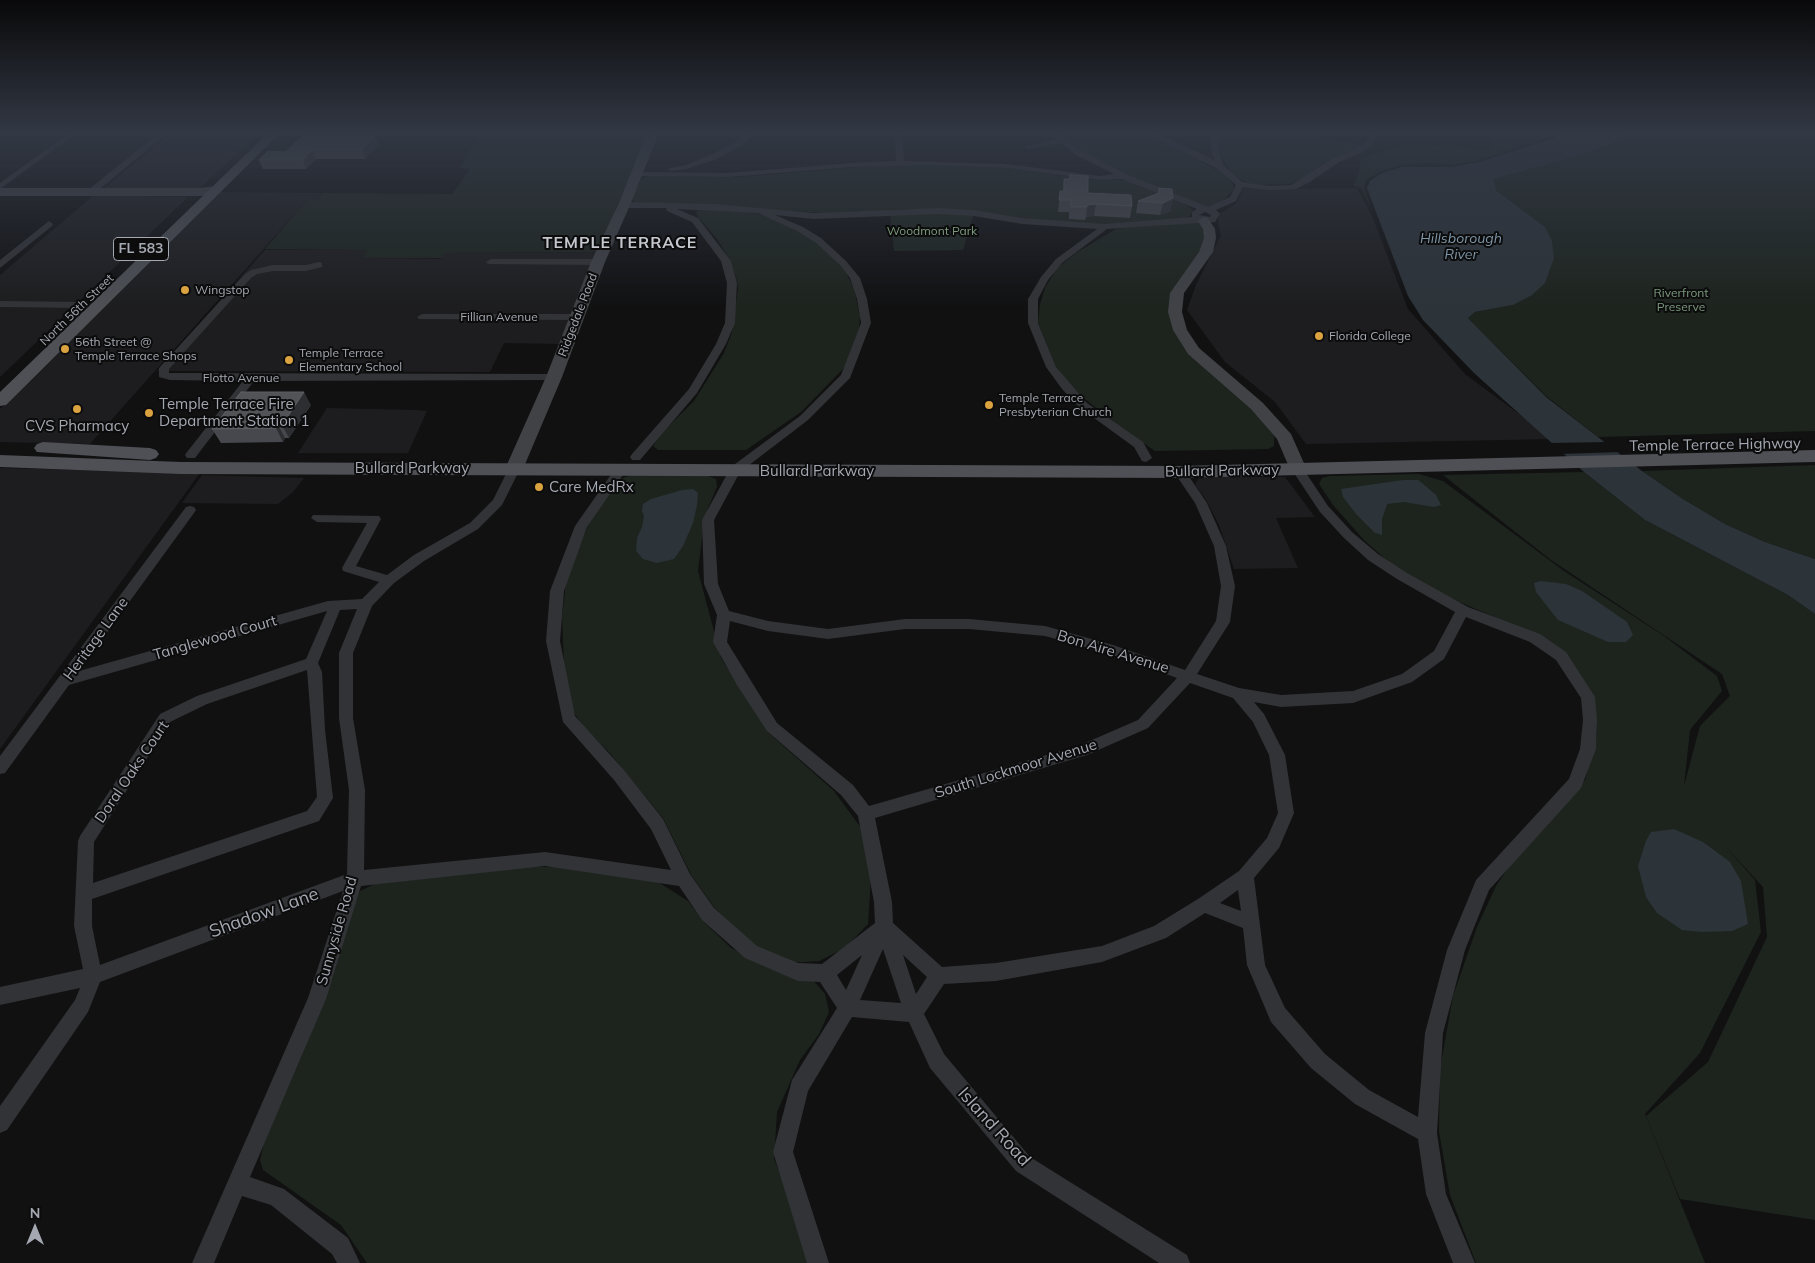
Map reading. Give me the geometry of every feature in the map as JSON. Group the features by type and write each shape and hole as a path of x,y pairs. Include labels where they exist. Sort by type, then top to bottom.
{"main road":[{"name":"North 56th Street","path":"0,384 200,192"},
{"name":"North 56th Street","path":"0,401 214,192"},
{"path":"155,250 150,246 170,226 172,220"},
{"path":"104,299 100,296 116,272"},
{"path":"54,348 54,341 84,312 86,306 82,305"},
{"name":"Temple Terrace Highway","path":"1616,448 1815,442"},
{"name":"Bullard Parkway","path":"0,448 517,463 621,470 1180,472 1538,450 1616,448"},
{"name":"Temple Terrace Highway","path":"1635,461 1815,456"},
{"name":"Bullard Parkway","path":"0,461 181,468 517,463 636,457 1146,458 1296,464 1635,461"}],"street":[{"path":"86,192 200,192"},
{"name":"Ridgedale Road","path":"517,463 554,378 598,262 629,192"},
{"path":"1165,192 1176,196 1203,216 1210,238 1206,252 1177,293 1175,312 1180,330 1194,351 1256,406 1285,438 1296,464 1324,509 1348,536 1402,576 1463,610 1535,638 1561,656 1588,697 1590,720 1588,748 1574,784 1482,885 1456,950 1434,1033 1427,1133 1436,1194 1464,1263"},
{"path":"624,205 690,206 803,215 938,211 1022,221 1105,227 1181,220 1203,216 1233,199 1236,192"},
{"path":"657,206 674,210 695,220"},
{"path":"636,457 693,390 722,344 730,323 732,283 726,261 695,220 690,206"},
{"path":"761,212 796,226 818,240 843,263 855,278 862,299 866,323 846,376 804,418 735,470 708,520 711,584 724,615 720,642 742,682 772,726 847,790 866,814 883,902 884,927 847,1008 799,1088 783,1152 818,1263"},
{"path":"796,226 803,215"},
{"path":"0,265 49,224"},
{"path":"1105,227 1059,261 1044,279 1033,299 1033,323 1051,367 1066,387 1083,405 1139,445 1146,458"},
{"path":"491,262 598,262"},
{"name":"Flotto Avenue","path":"319,265 306,268 264,269 248,276 163,372 163,375 170,377 251,378 554,378"},
{"path":"0,304 82,305"},
{"name":"Fillian Avenue","path":"422,317 576,317"},
{"path":"191,455 251,378"},
{"name":"Sunnyside Road","path":"203,1263 317,999 355,879 357,790 346,718 346,653 366,604 389,580 419,558 474,526 498,502 517,463"},
{"path":"621,470 581,526 557,590 553,641 568,718 619,775 657,824 684,879 708,914 751,952 798,972 825,973 884,927"},
{"name":"South Lockmoor Avenue","path":"866,814 1082,751 1143,724 1188,676 1223,622 1228,586 1220,546 1201,503 1180,472"},
{"name":"Heritage Lane","path":"0,768 190,510"},
{"path":"316,518 375,519 348,568 389,580"},
{"name":"Tanglewood Court","path":"65,681 318,608 366,604"},
{"path":"84,894 314,816 325,798 318,733 316,672 311,663 336,605"},
{"name":"Bon Aire Avenue","path":"724,615 768,626 828,634 905,624 969,624 1045,631 1113,650 1238,694 1281,700 1354,697 1407,678 1439,655 1463,610"},
{"name":"Doral Oaks Court","path":"93,976 82,926 86,841 165,718 202,700 311,663"},
{"path":"884,927 939,976 996,972 1102,954 1160,932 1204,905 1245,876 1274,843 1286,813 1277,755 1259,718 1238,694"},
{"name":"Shadow Lane","path":"0,996 93,976 355,879 545,859 684,879"},
{"path":"1245,876 1256,965 1278,1015 1318,1062 1362,1097 1427,1133"},
{"path":"1204,905 1251,923"},
{"name":"Island Road","path":"884,927 914,1013 937,1062 1023,1164 1178,1263"},
{"path":"825,973 847,1008"},
{"path":"0,1123 82,1006 93,976"},
{"path":"847,1008 914,1013 939,976"},
{"path":"238,1184 277,1196 340,1246 349,1263"}],"shaded area":[{"path":"218,192 322,193 316,200 307,200 90,444 0,442 0,409"},
{"name":"Florida College","path":"1242,192 1359,192 1372,216 1408,309 1465,374 1553,439 1306,444 1275,402 1225,362 1187,310 1196,285 1221,235 1218,223 1219,214 1237,203"},
{"path":"94,195 188,197 0,377 0,275"},
{"path":"265,250 368,250 362,258 441,259 445,253 598,252 560,344 504,343 490,372 157,371"},
{"path":"327,408 427,411 408,453 298,453"},
{"path":"0,468 200,473 0,749"},
{"path":"202,475 304,478 293,492 278,504 182,503"},
{"path":"1210,477 1285,477 1315,517 1276,518 1298,568 1234,569 1219,525 1205,498 1195,485 1198,479"}],"green space":[{"path":"453,192 623,192 598,252 445,253 442,258 362,258 367,250 265,249 307,200 316,200 323,193 452,194"},
{"path":"635,192 1156,192 1183,203 1193,210 1190,216 1185,218 1111,225 1074,224 952,210 908,209 829,213 636,203 631,199"},
{"path":"1165,192 1231,192 1219,205 1212,208 1204,208"},
{"path":"1363,192 1365,192 1372,210"},
{"name":"Riverfront Preserve","path":"1499,192 1815,192 1815,431 1598,437 1546,396 1468,318 1475,312 1513,305 1545,227"},
{"path":"699,210 751,212 773,218 812,239 844,268 854,289 860,316 859,329 844,368 801,412 746,450 658,450 653,446 663,432 694,401 724,353 732,332 738,289 737,281 730,260 717,239 698,217 696,212"},
{"name":"Woodmont Park","path":"890,213 974,213 963,250 894,251"},
{"path":"1188,221 1203,224 1206,241 1188,271 1174,330 1252,408 1274,436 1274,446 1268,449 1155,451 1116,424 1070,387 1055,365 1038,322 1040,304 1045,288 1057,268 1076,253 1116,229"},
{"path":"1815,465 1815,559 1765,542 1725,524 1683,499 1642,471"},
{"path":"1584,472 1645,520 1788,595 1815,614 1815,1220 1680,1199 1646,1116 1708,1062 1767,937 1763,887 1722,843 1755,880 1761,932 1700,1053 1645,1114 1705,1263 1476,1263 1450,1195 1439,1131 1440,1069 1453,996 1477,927 1496,886 1519,852 1585,780 1597,736 1595,706 1579,674 1508,623 1432,590 1390,563 1364,540 1333,505 1319,484 1322,478 1329,476 1419,474 1443,481 1564,571 1664,636 1717,676 1722,691 1690,730 1684,786 1700,726 1730,696 1722,674 1551,560 1443,475"},
{"path":"631,475 708,476 716,479 717,487 708,508 702,537 698,571 721,658 770,734 834,791 861,828 871,877 868,924 845,948 819,961 786,963 750,945 714,907 692,876 663,818 608,751 584,727 572,710 564,664 562,617 567,574 592,517 620,479"},
{"path":"526,867 566,867 658,882 688,901 705,923 731,948 773,968 811,978 825,994 829,1012 819,1034 800,1060 777,1112 774,1159 817,1263 367,1263 341,1225 263,1170 260,1160 264,1143 301,1058 333,977 353,904 360,891 375,884"}],"water":[{"name":"Hillsborough River","path":"1368,192 1499,192 1545,227 1552,241 1554,258 1545,283 1532,295 1513,305 1475,312 1468,318 1546,397 1642,471 1683,499 1725,524 1765,542 1815,559 1815,614 1788,595 1645,520 1584,472 1474,373 1423,320 1408,296"},
{"path":"1403,480 1418,480 1436,495 1441,505 1434,507 1404,502 1387,504 1382,519 1382,535 1375,533 1356,514 1343,497 1341,489"},
{"path":"693,489 698,493 693,523 683,546 674,559 657,563 643,559 636,551 637,538 644,516 642,511 643,504 651,499 682,490"},
{"path":"1541,581 1566,584 1582,591 1627,622 1633,635 1626,642 1608,642 1558,620 1536,592 1534,583"},
{"path":"1674,829 1703,842 1730,862 1741,881 1748,924 1732,931 1702,932 1682,930 1657,913 1646,897 1638,866 1651,832"}],"pier":[{"path":"1608,442 1622,452 1559,454 1548,443"}],"building":[{"path":"1060,192 1131,195 1132,206 1096,204 1087,205 1087,207 1071,207 1071,200 1059,200"},
{"path":"1172,192 1173,198 1163,203 1138,201 1159,193"},
{"path":"241,392 304,392 282,425 278,425 276,428 212,429"}],"place":[{"name":"Wingstop","path":"185,290"},
{"name":"Florida College","path":"1319,336"},
{"name":"56th Street @ Temple Terrace Shops","path":"65,349"},
{"name":"Temple Terrace Elementary School","path":"289,360"},
{"name":"Temple Terrace Presbyterian Church","path":"989,405"},
{"name":"CVS Pharmacy","path":"77,409"},
{"name":"Temple Terrace Fire Department Station 1","path":"149,413"},
{"name":"Care MedRx","path":"539,487"}],"district":[{"name":"TEMPLE TERRACE","path":"620,243"}]}
